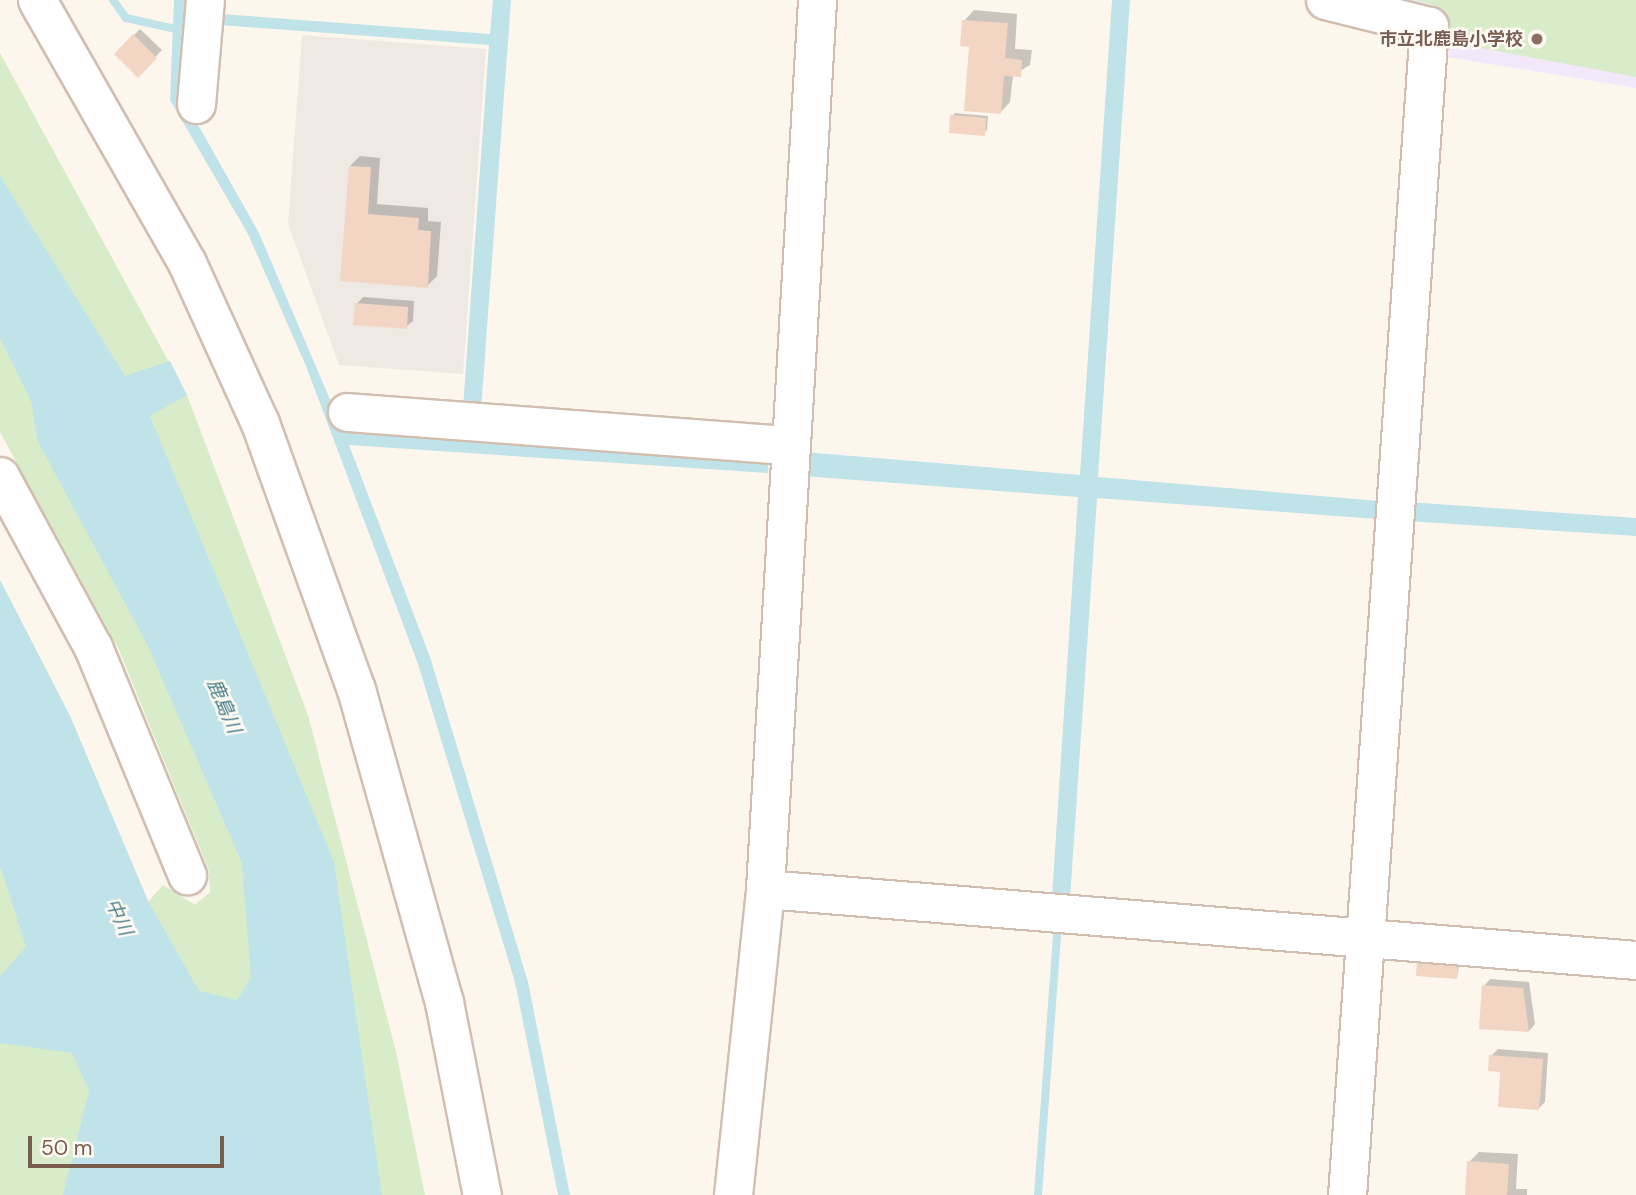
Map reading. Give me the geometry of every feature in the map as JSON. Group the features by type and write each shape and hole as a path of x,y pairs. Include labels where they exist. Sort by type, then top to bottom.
{"street":[{"path":"37,0 187,263 260,422 356,689 443,1002 482,1195"},
{"path":"196,104 205,0"},
{"path":"733,1195 765,889 817,0"},
{"path":"1325,0 1429,26 1361,937 1347,1195"},
{"path":"348,412 791,445"},
{"path":"0,476 93,647 187,875"},
{"path":"765,889 1636,960"}],"shaded area":[{"name":"市立北鹿島小学校","path":"1349,0 1636,0 1636,88 1441,56"},
{"path":"302,35 486,49 463,374 339,365 288,224"}],"green space":[{"name":"市立北鹿島小学校","path":"1416,0 1636,0 1636,77 1454,43 1439,7"},
{"path":"0,53 187,395 308,715 396,1052 425,1195 363,1195 325,875 0,216"},
{"path":"0,286 280,889 191,1195 0,580 70,716 148,902 163,885 195,905 210,892 209,871 119,650 0,432"},
{"path":"0,721 122,1195 0,1195"}],"water":[{"path":"174,0 192,0 187,105 259,233 340,423 769,452 768,473 349,445 430,657 528,982 570,1195 558,1195 515,982 418,664 306,366 248,234 170,100"},
{"path":"493,0 511,0 481,410 463,408 489,45 220,25 221,14 490,34"},
{"path":"1112,0 1130,0 1098,477 1379,501 1377,519 1097,498 1070,899 1052,897 1078,497 803,476 804,452 1080,475"},
{"path":"0,176 125,376 170,361 187,395 150,416 334,862 382,1195 63,1195 89,1091 72,1053 0,1043 0,976 26,947 0,866 0,580 70,716 149,903 199,991 237,1000 251,978 242,863 147,644 37,440 31,401 0,338"},
{"path":"1408,502 1636,518 1636,536 1407,521"}],"building":[{"path":"962,20 1008,23 1005,58 1022,60 1021,77 1004,76 1001,114 964,111 969,47 960,46"},
{"path":"133,34 157,58 138,78 114,54"},
{"path":"950,115 986,118 985,136 949,133"},
{"path":"349,166 371,167 368,214 419,218 418,230 431,231 428,288 340,281"},
{"path":"355,303 408,307 407,329 353,325"},
{"path":"1417,960 1458,962 1457,979 1416,976"},
{"path":"1482,985 1523,988 1529,1032 1479,1029"},
{"path":"1489,1055 1543,1059 1539,1110 1498,1107 1500,1072 1488,1071"},
{"path":"1467,1161 1509,1164 1507,1195 1465,1195"}],"waterway":[{"path":"113,0 126,18 180,30"},
{"path":"1038,1195 1058,922"}],"place":[{"name":"市立北鹿島小学校","path":"1537,39"}],"water label":[{"name":"鹿島川","path":"224,706"},
{"name":"中川","path":"119,917"}]}
